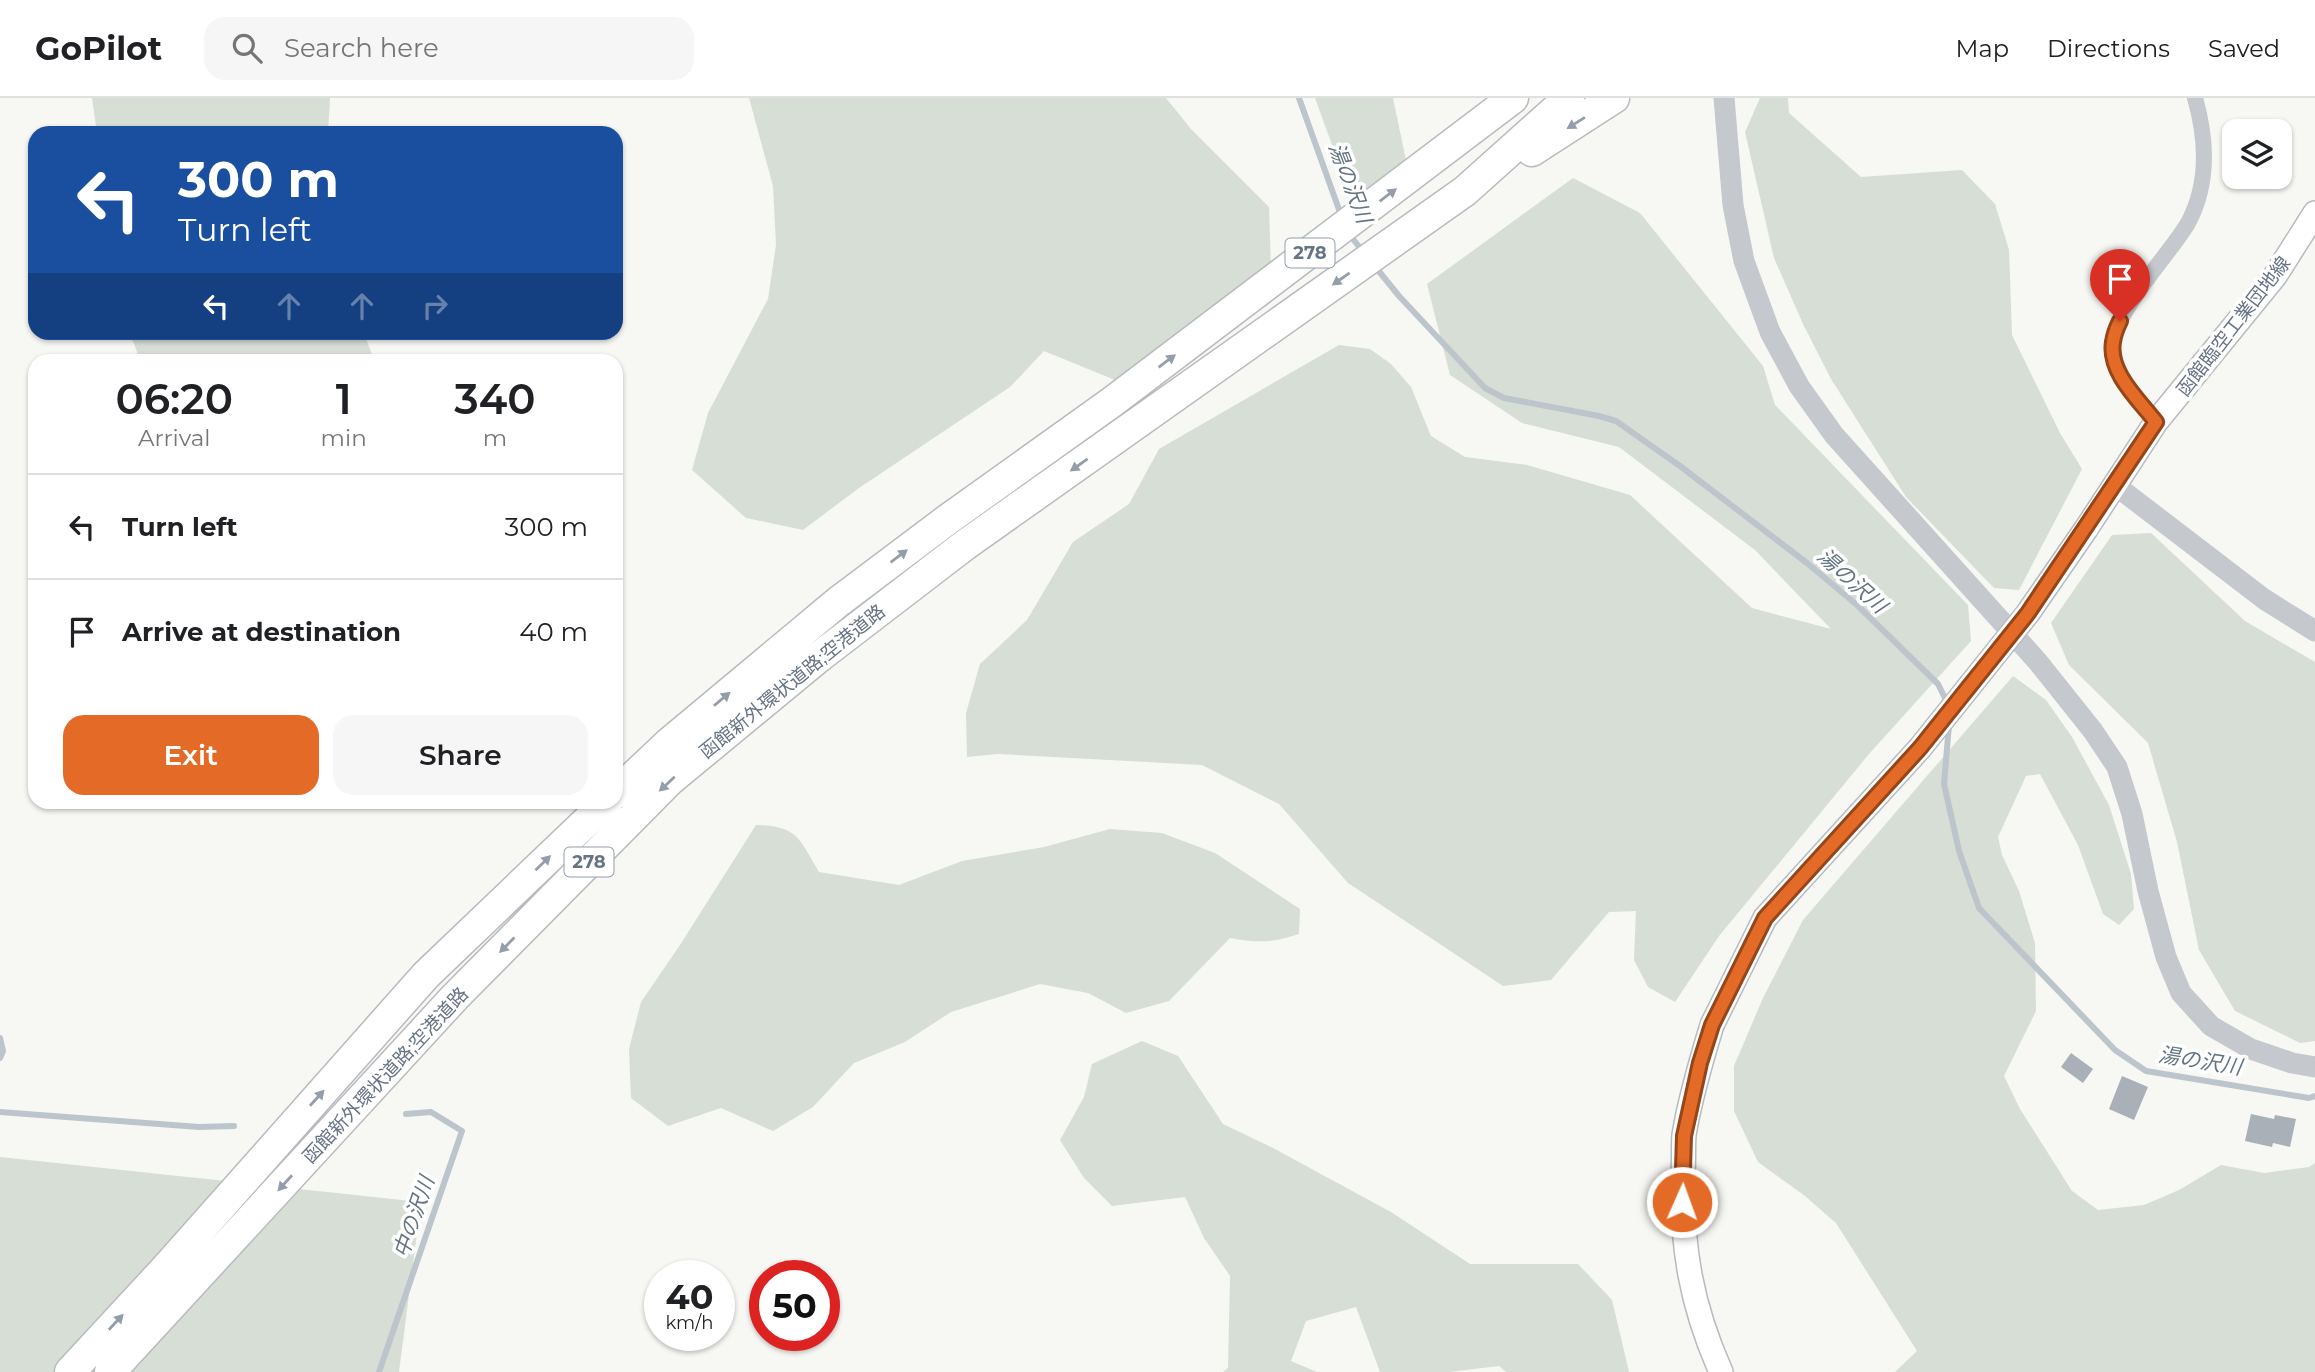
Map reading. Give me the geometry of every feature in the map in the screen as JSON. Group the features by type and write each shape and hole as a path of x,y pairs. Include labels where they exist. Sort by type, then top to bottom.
{"highway":[{"path":"1534,140 1569,98"},
{"path":"1534,140 1614,98"},
{"name":"函館新外環状道路;空港道路","path":"623,786 669,743 838,602 1112,402 1445,151 1504,99"},
{"name":"函館新外環状道路;空港道路","path":"110,1372 455,997 670,780 850,633 965,545 1534,140"},
{"name":"函館新外環状道路;空港道路","path":"70,1372 168,1266 426,975 600,809"}],"main road":[{"name":"函館臨空工業団地線","path":"1721,1372 1697,1311 1686,1255 1682,1202 1684,1136 1700,1063 1712,1025 1765,918 1920,748 2028,613 2156,422 2275,276 2315,213"}],"street":[{"path":"1724,98 1733,205 1744,261 1770,331 1799,386 1834,435 2038,662 2093,731 2117,767 2132,814 2148,891 2166,957 2181,993 2211,1026 2251,1049 2292,1063 2315,1067"},
{"path":"2156,422 2120,375 2113,356 2113,341 2120,321 2188,223 2197,199 2205,166 2202,123 2195,98"},
{"path":"2115,485 2263,599 2315,631"}],"shaded area":[{"path":"92,98 330,98 328,126 96,126"},
{"path":"749,98 1166,98 1191,129 1269,207 1271,269 1115,380 1044,351 1010,387 859,488 803,530 746,518 692,470 708,413 768,299 776,245 773,186"},
{"path":"1315,98 1393,98 1408,170 1385,209 1352,200"},
{"path":"1760,98 1788,98 1789,113 1861,177 1962,170 1995,204 2009,250 2012,335 2060,433 2082,469 2019,590 1994,588 1906,497 1831,379 1774,258 1745,132"},
{"path":"1573,178 1640,213 1763,366 1775,405 1968,605 1971,641 1869,754 1719,936 1675,1002 1648,987 1634,960 1636,911 1609,912 1551,980 1503,986 1348,883 1279,804 1202,765 998,754 967,757 966,713 980,664 1027,620 1073,542 1129,504 1159,449 1339,345 1370,349 1391,364 1411,387 1431,436 1465,457 1527,465 1630,495 1752,608 1831,629 1755,550 1619,447 1522,423 1450,375 1427,284"},
{"path":"133,340 367,340 372,354 138,354"},
{"path":"2151,533 2245,621 2315,662 2315,1041 2300,1043 2235,1011 2199,950 2177,842 2148,743 2069,665 2051,623 2112,535"},
{"path":"2013,676 2046,700 2072,737 2109,805 2131,874 2134,909 2119,925 2103,914 2078,845 2040,774 2026,776 1998,837 2002,855 2019,891 2035,943 2036,1011 2004,1076 2020,1109 2072,1191 2098,1210 2144,1205 2179,1190 2221,1165 2264,1173 2309,1167 2315,1163 2315,1372 1895,1372 1917,1351 1836,1223 1805,1196 1758,1162 1734,1111 1734,1066 1763,998 1803,920"},
{"path":"756,825 781,828 796,836 819,872 899,885 962,861 1044,847 1110,829 1162,833 1215,853 1300,909 1299,934 1265,941 1230,938 1169,1001 1126,1013 1088,993 1040,984 951,1012 905,1042 854,1063 813,1107 773,1131 721,1108 668,1126 631,1098 629,1049 641,1002"},
{"path":"1142,1041 1178,1056 1223,1124 1391,1212 1470,1264 1578,1264 1612,1300 1629,1372 1506,1372 1499,1366 1449,1372 1380,1372 1356,1307 1306,1321 1291,1361 1317,1372 1223,1372 1228,1368 1230,1276 1204,1238 1185,1197 1112,1206 1084,1178 1060,1140 1084,1097 1092,1064"},
{"path":"0,1157 421,1202 399,1372 0,1372"}],"building":[{"path":"2071,1053 2093,1069 2083,1083 2061,1067"},
{"path":"2122,1076 2148,1087 2134,1120 2109,1109"},
{"path":"2251,1114 2274,1119 2275,1115 2296,1119 2290,1147 2273,1143 2272,1147 2245,1141"}],"waterway":[{"name":"湯の沢川","path":"1299,98 1342,218"},
{"name":"湯の沢川","path":"1349,234 1364,253"},
{"name":"湯の沢川","path":"1373,264 1399,296 1485,388 1504,398 1616,421 1680,466 1807,563 1857,605 1938,684 1948,704"},
{"name":"湯の沢川","path":"1949,725 1944,784 1959,851 1979,908 2115,1050 2146,1071 2309,1098 2315,1096"},
{"name":"中の沢川","path":"0,1038 3,1051 0,1058"},
{"name":"中の沢川","path":"0,1112 199,1127 234,1126"},
{"name":"中の沢川","path":"379,1372 462,1131 431,1112 406,1114"}],"route":[{"path":"1682,1202 1684,1136 1700,1063 1712,1025 1765,918 1920,748 2028,613 2156,422 2120,375 2113,356 2113,341 2120,321"}]}
